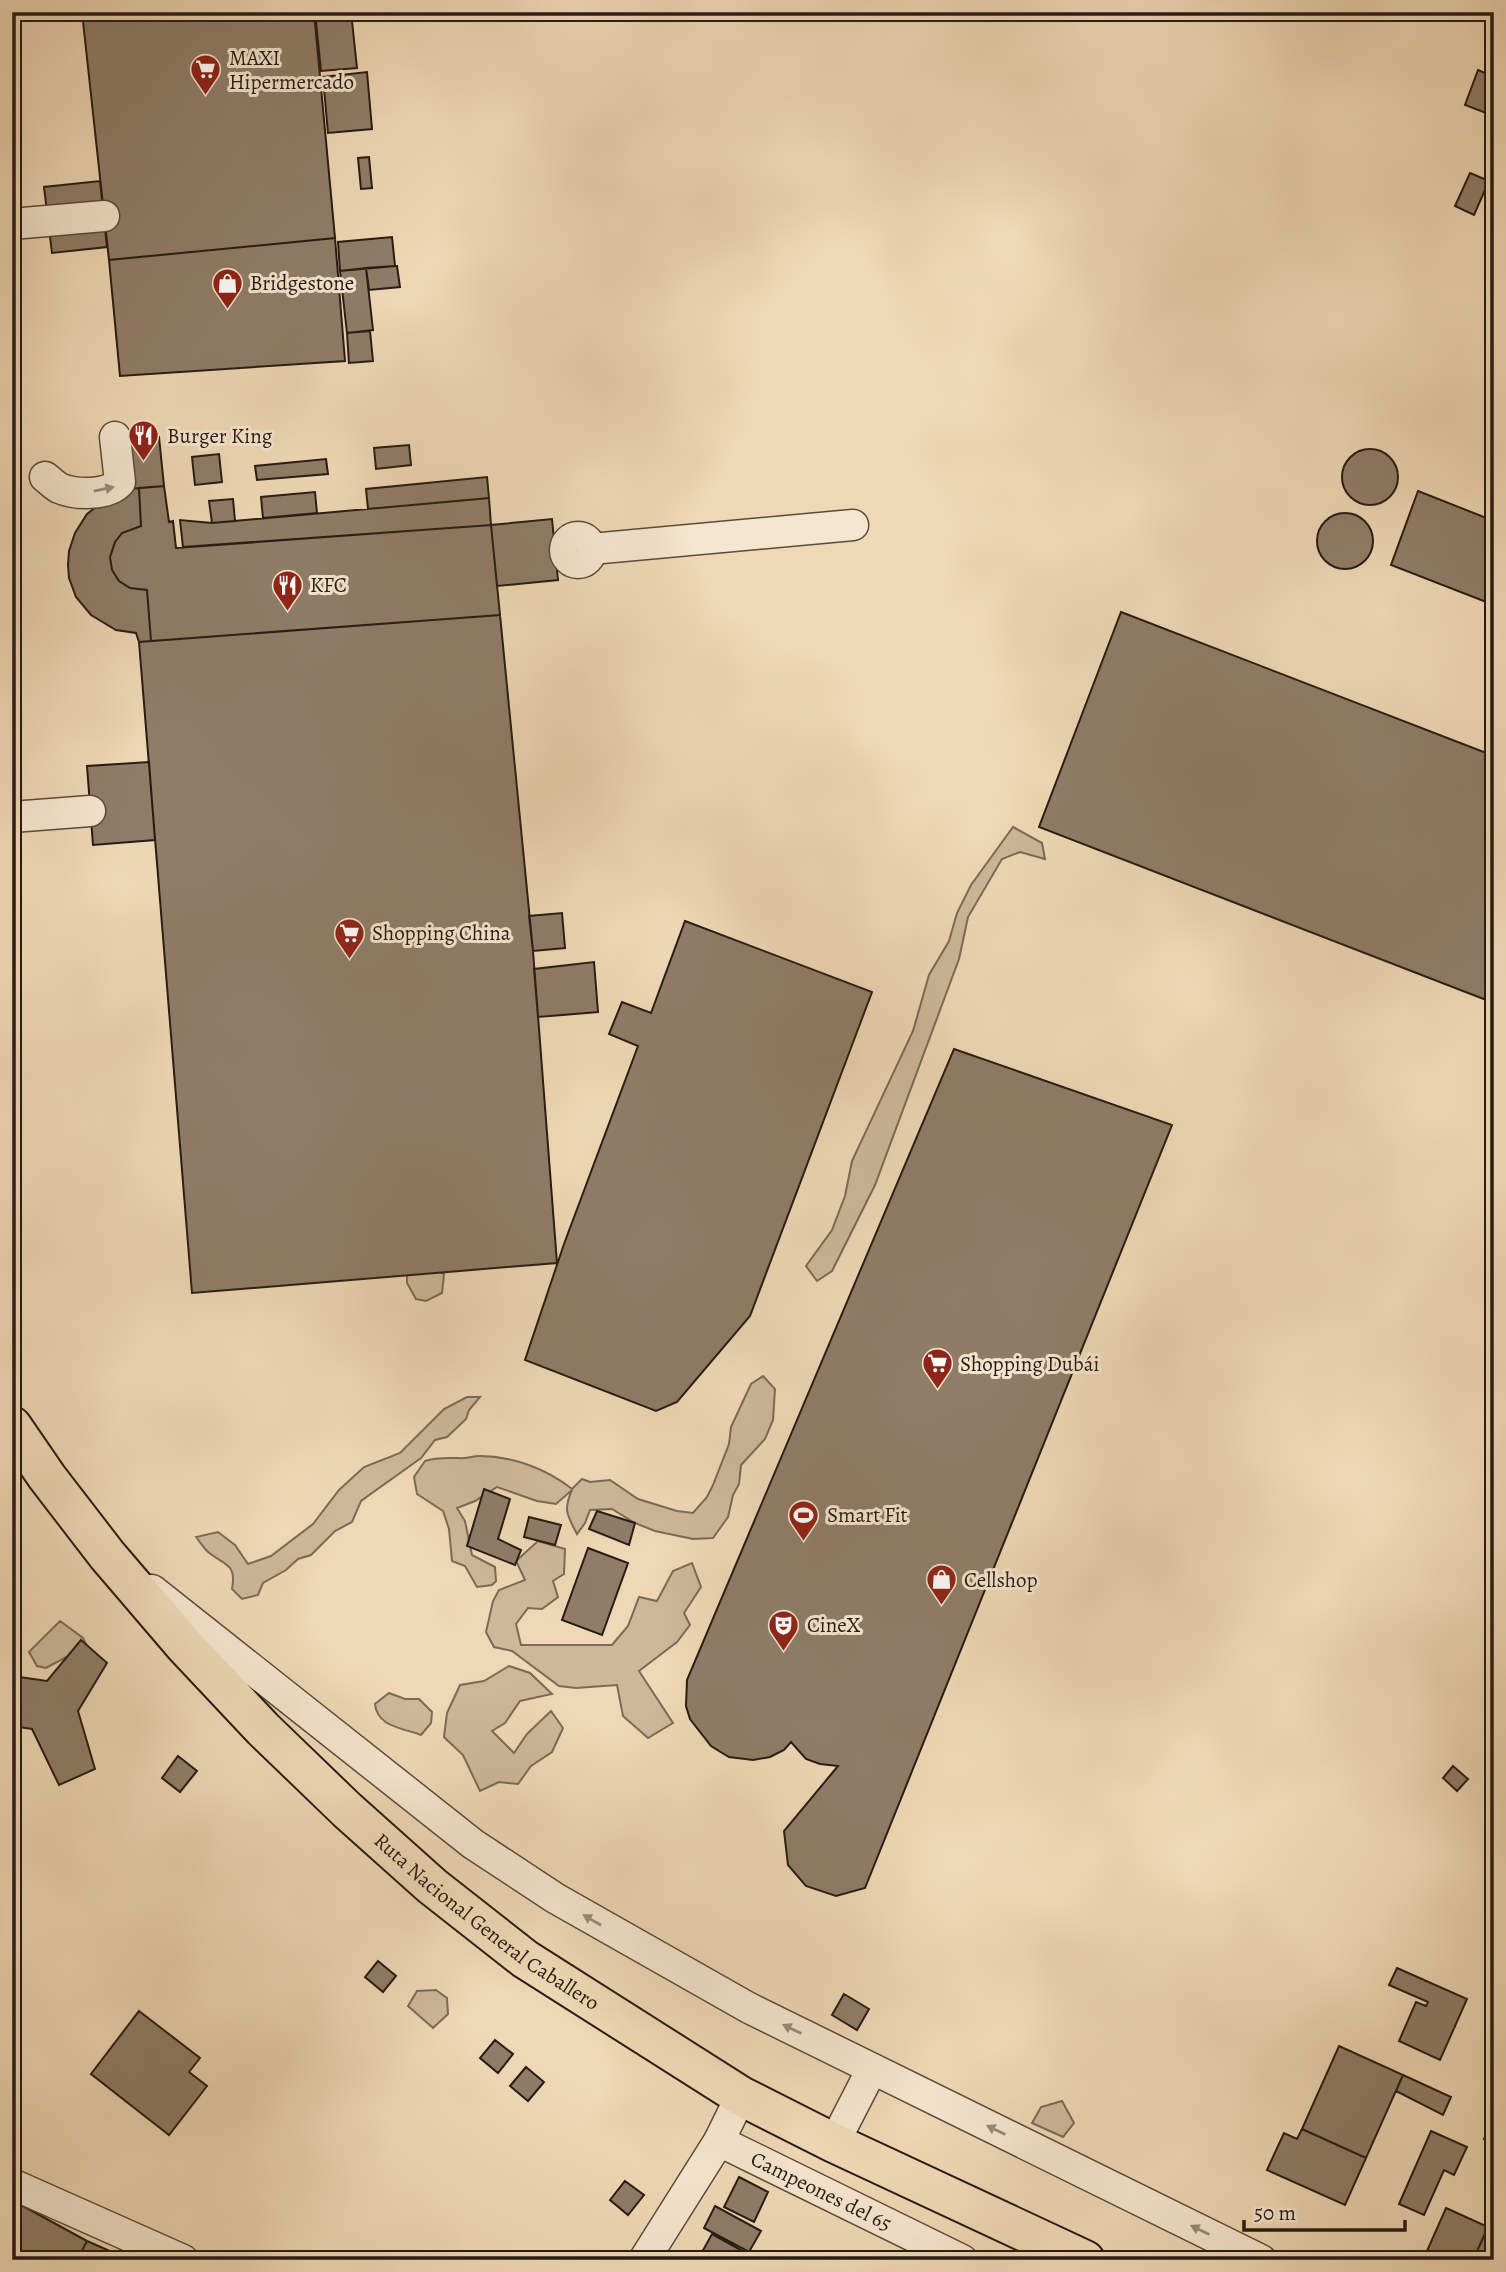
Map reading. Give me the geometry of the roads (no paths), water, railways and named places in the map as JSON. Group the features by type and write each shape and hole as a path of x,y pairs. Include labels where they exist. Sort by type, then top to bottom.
{"highway":[{"name":"Ruta Nacional General Caballero","path":"12,1426 47,1478 107,1555 184,1645 263,1728 347,1810 432,1886 525,1959 741,2096 1085,2260"}],"street":[{"path":"12,224 104,216"},
{"path":"45,477 58,487 74,491 98,492 114,488 120,482 115,437"},
{"path":"570,550 853,525"},
{"path":"12,817 90,811"},
{"path":"107,1555 473,1844 555,1898 749,2008 1261,2260"},
{"path":"835,2143 872,2069"},
{"path":"643,2260 719,2141 741,2096"},
{"name":"Campeones del 65","path":"719,2141 962,2260"},
{"path":"12,2184 183,2260"}],"place":[{"name":"MAXI Hipermercado","path":"206,97"},
{"name":"Bridgestone","path":"227,310"},
{"name":"Burger King","path":"144,463"},
{"name":"KFC","path":"287,612"},
{"name":"Shopping China","path":"349,960"},
{"name":"Shopping Dubái","path":"937,1391"},
{"name":"Smart Fit","path":"804,1542"},
{"name":"Cellshop","path":"941,1607"},
{"name":"CineX","path":"784,1652"}]}
